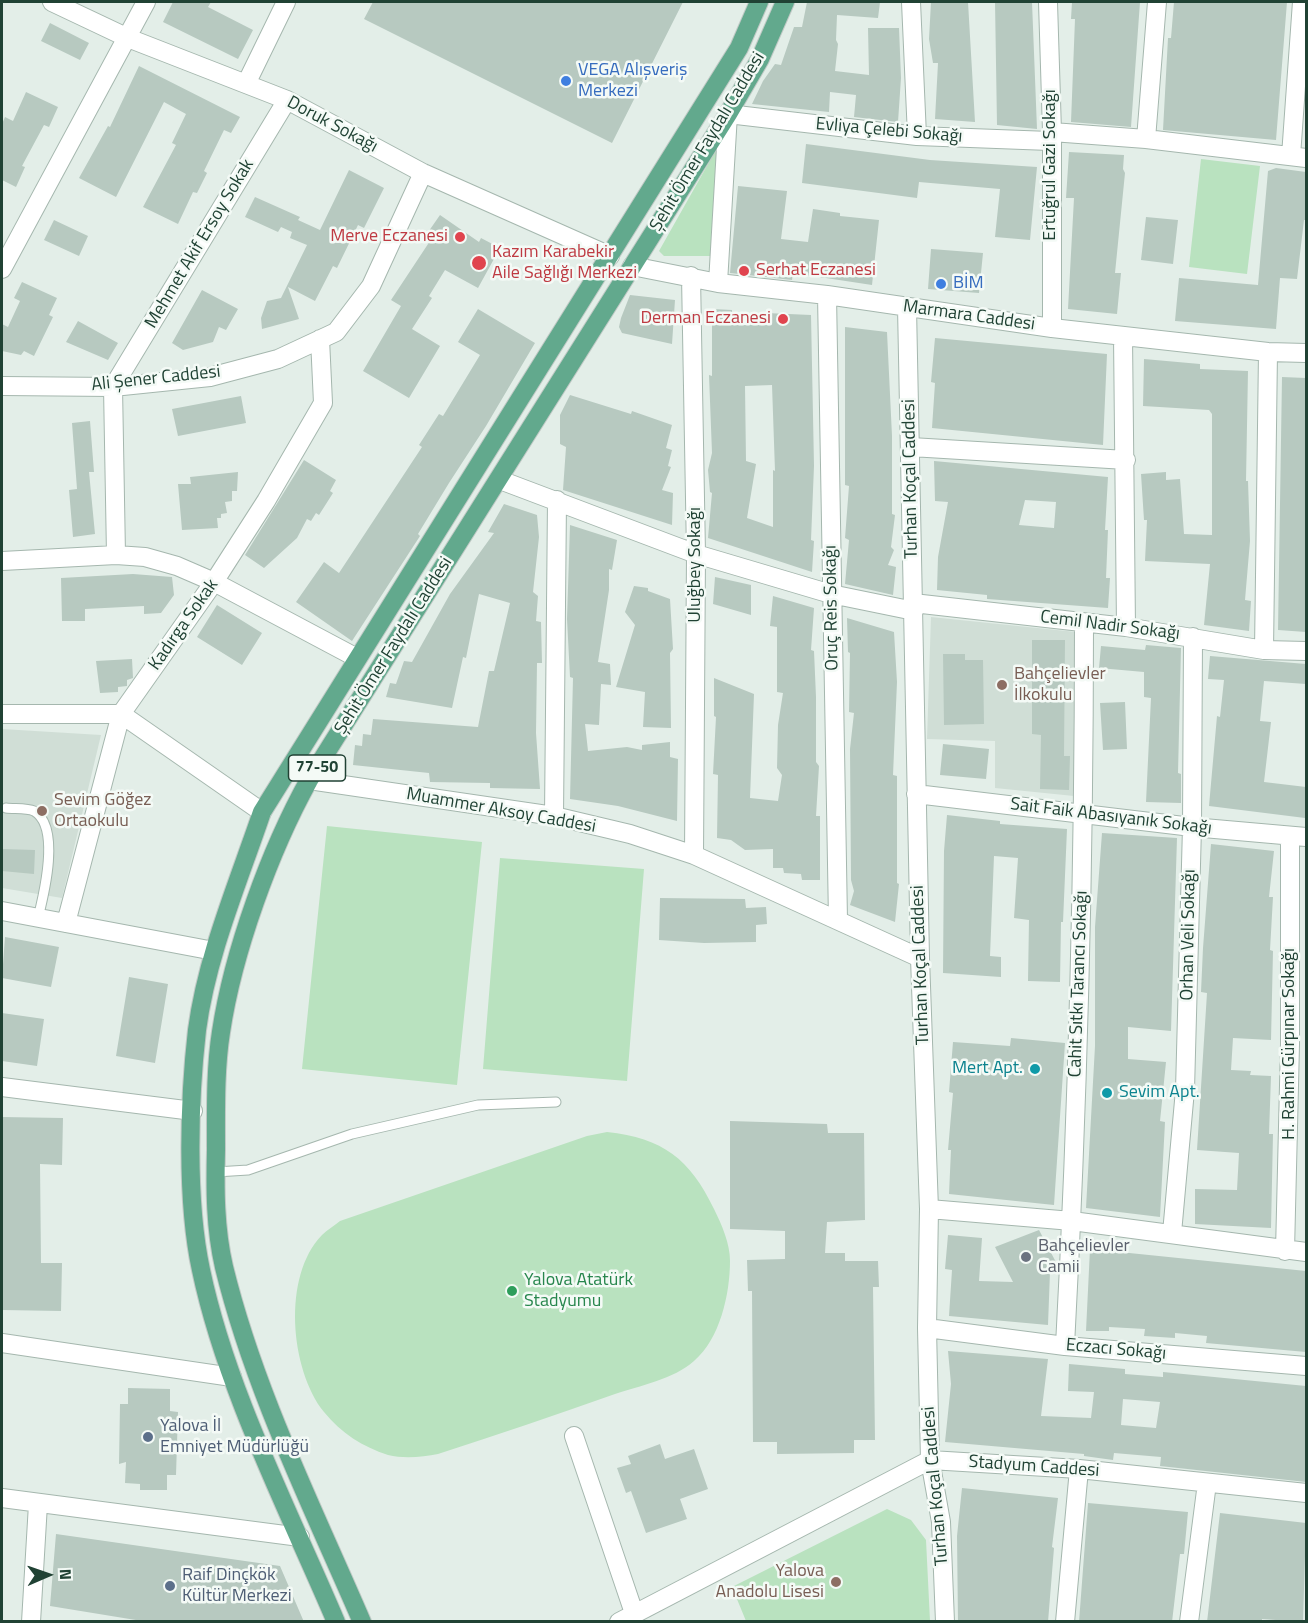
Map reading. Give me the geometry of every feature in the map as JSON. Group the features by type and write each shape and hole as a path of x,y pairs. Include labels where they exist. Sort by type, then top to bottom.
{"main road":[{"name":"Şehit Ömer Faydalı Caddesi","path":"336,1622 232,1377 199,1259 192,1203 193,1111 198,1029 214,951 262,812 739,48 759,2"},
{"name":"Şehit Ömer Faydalı Caddesi","path":"362,1622 254,1369 224,1265 215,1201 216,1112 221,1032 237,958 285,823 309,780 500,480 728,114 760,59 785,2"},
{"path":"610,256 632,266"},
{"path":"193,1111 216,1112"}],"street":[{"name":"Doruk Sokağı","path":"52,2 128,38 287,100 423,172 610,256"},
{"path":"2,269 146,2"},
{"path":"246,84 286,2"},
{"path":"911,2 917,136"},
{"name":"Ertuğrul Gazi Sokağı","path":"1048,2 1052,328"},
{"path":"1146,139 1156,2"},
{"path":"1299,157 1302,2"},
{"name":"Mehmet Akif Ersoy Sokak","path":"113,387 287,100"},
{"path":"718,283 728,114"},
{"name":"Evliya Çelebi Sokağı","path":"728,114 917,136 1146,139 1299,157"},
{"name":"Ali Şener Caddesi","path":"2,386 113,387 210,377 278,358 336,332 371,286 423,172"},
{"name":"Marmara Caddesi","path":"632,266 718,283 827,295 1052,328 1268,352 1306,353"},
{"name":"Uluğbey Sokağı","path":"691,276 696,554 694,855"},
{"name":"Oruç Reis Sokağı","path":"827,295 838,920"},
{"name":"Turhan Koçal Caddesi","path":"907,307 916,794 929,1209 927,1328 930,1460 941,1522 945,1622"},
{"path":"1123,336 1126,627"},
{"name":"Kadırga Sokak","path":"66,923 122,714 214,582 266,501 323,403 320,339"},
{"path":"1264,650 1268,352"},
{"path":"113,387 116,555"},
{"path":"911,447 1126,460"},
{"name":"Cemil Nadir Sokağı","path":"500,480 696,554 831,594 913,607 1126,627 1264,650 1306,651"},
{"path":"554,816 557,500"},
{"path":"2,561 116,555 145,557 214,582 357,658"},
{"name":"Cahit Sıtkı Tarancı Sokağı","path":"1065,1346 1072,1221 1084,813 1084,623"},
{"name":"Orhan Veli Sokağı","path":"1172,1233 1185,1090 1192,827 1193,637"},
{"path":"2,714 122,714 262,812"},
{"name":"Muammer Aksoy Caddesi","path":"309,780 554,816 630,834 694,855 920,958"},
{"name":"Sait Faik Abasıyanık Sokağı","path":"916,794 1192,827 1298,837"},
{"name":"H. Rahmi Gürpınar Sokağı","path":"1285,1251 1298,837"},
{"path":"2,911 214,951"},
{"path":"2,1087 193,1111"},
{"path":"929,1209 1072,1221 1306,1252"},
{"name":"Eczacı Sokağı","path":"927,1328 1065,1346 1306,1366"},
{"path":"2,1343 232,1377"},
{"path":"574,1436 627,1617 930,1460"},
{"name":"Stadyum Caddesi","path":"930,1460 1080,1469 1306,1493"},
{"path":"1065,1622 1080,1469"},
{"path":"1189,1622 1207,1483"},
{"path":"2,1498 300,1537"},
{"path":"31,1622 38,1504"}],"lane":[{"path":"6,808 33,811 43,821 50,844 38,918"},
{"path":"216,1172 249,1170 352,1134 478,1105 556,1102"}],"shaded area":[{"name":"Bahçelievler İlkokulu","path":"931,617 1076,632 1074,796 995,788 995,741 927,739"},
{"name":"Sevim Göğez Ortaokulu","path":"2,729 101,735 62,898 2,888"}],"green space":[{"path":"721,149 710,256 664,256 659,251 716,150"},
{"path":"1201,159 1260,166 1247,274 1189,267"},
{"path":"327,826 482,842 457,1085 302,1069"},
{"path":"500,858 644,869 627,1081 483,1069"},
{"name":"Yalova Atatürk Stadyumu","path":"607,1132 644,1140 672,1154 695,1177 720,1221 730,1255 730,1274 722,1315 711,1341 703,1352 686,1367 667,1377 438,1454 413,1457 388,1455 370,1448 345,1433 324,1412 313,1394 304,1372 295,1323 296,1298 301,1274 309,1253 322,1235 340,1221 587,1136"},
{"name":"Yalova Anadolu Lisesi","path":"887,1509 911,1520 926,1540 930,1621 746,1621 732,1587"}],"building":[{"path":"173,2 211,2 208,7 253,30 238,59 163,22"},
{"name":"VEGA Alışveriş Merkezi","path":"373,2 683,2 612,143 364,19"},
{"path":"807,2 880,2 878,18 837,15 836,40 838,44 835,71 869,75 868,28 899,28 901,78 898,122 854,117 856,95 830,92 829,112 752,104 763,81 775,64 781,65 794,27 802,27"},
{"path":"931,2 968,2 975,122 935,119 938,63 933,63 929,39"},
{"path":"995,2 1032,2 1037,129 997,125"},
{"path":"1072,2 1140,2 1131,127 1071,122 1075,19 1071,19"},
{"path":"1174,2 1287,2 1276,140 1163,130 1168,38 1171,38"},
{"path":"50,23 89,43 80,60 41,41"},
{"path":"139,66 240,117 231,133 224,130 204,171 207,173 197,193 193,192 178,224 143,207 176,145 172,143 186,114 164,102 116,197 79,178 108,126 110,127"},
{"path":"26,92 58,107 49,127 44,125 22,166 25,167 16,187 2,180 2,124 5,117 13,121"},
{"path":"806,144 930,160 1037,167 1030,240 995,237 1000,189 919,182 917,198 802,183"},
{"path":"1069,152 1124,155 1125,173 1115,273 1121,273 1117,314 1068,309 1074,198 1066,198"},
{"path":"1276,168 1306,172 1306,220 1304,220 1297,279 1280,278 1276,329 1175,321 1179,278 1258,285 1268,171"},
{"path":"349,170 384,188 364,228 358,225 337,268 333,266 315,301 288,287 299,319 262,329 261,318 267,301 281,298 307,245 290,238 292,232 281,227 278,232 245,217 255,197 300,217 298,220 320,230"},
{"path":"738,186 787,191 781,239 808,242 813,209 840,213 840,216 879,220 872,285 793,273 792,280 730,273"},
{"path":"440,215 479,242 481,238 500,248 478,288 445,270 429,296 432,298 412,329 440,346 409,398 363,371 401,306 391,300 430,241 424,238"},
{"path":"1146,217 1178,220 1173,264 1141,260"},
{"path":"54,220 88,236 79,256 44,240"},
{"path":"931,249 983,253 979,293 928,289"},
{"path":"22,282 57,298 49,315 53,317 34,356 24,351 21,355 2,351 2,324 8,327 20,301 14,298"},
{"path":"202,290 238,309 226,330 219,327 213,342 183,350 172,343"},
{"path":"630,295 675,300 672,344 622,333 619,327"},
{"path":"478,309 535,343 418,534 420,536 352,641 296,602 324,562 339,573 422,447 419,445 439,414 443,416 480,355 458,342"},
{"path":"712,309 732,310 732,315 766,315 766,313 811,315 814,466 812,572 708,538 712,493 708,470 712,453 709,375 712,376","holes":["772,385 775,471 773,470 773,527 747,518 756,464 746,461 745,386"]},
{"path":"78,321 118,343 108,360 66,342"},
{"path":"845,327 887,332 892,436 892,514 895,515 891,547 894,550 888,565 896,567 893,595 845,584 849,540 845,538 849,486 845,485"},
{"path":"935,338 1107,354 1103,445 932,428 935,383 931,382"},
{"path":"1144,359 1200,364 1200,369 1248,371 1246,481 1248,481 1250,541 1245,600 1251,601 1249,631 1204,625 1210,564 1145,561 1147,520 1144,520 1141,474 1166,472 1166,480 1180,479 1184,534 1212,535 1212,414 1209,410 1143,406"},
{"path":"1282,377 1306,378 1306,632 1278,630"},
{"path":"570,395 631,414 632,411 672,425 666,448 672,450 668,466 671,467 662,490 673,493 672,525 563,490 566,447 560,444 560,415"},
{"path":"241,396 246,423 178,436 172,409"},
{"path":"90,421 94,472 89,472 95,534 73,537 69,490 77,489 72,423"},
{"path":"304,460 336,480 330,491 333,493 319,515 316,513 311,521 307,519 297,538 264,568 245,555"},
{"path":"934,461 1108,477 1105,530 1108,530 1106,578 1110,578 1108,608 987,599 987,595 937,590 938,557 948,502 935,501","holes":["1025,500 1056,502 1054,528 1019,525"]},
{"path":"238,472 237,491 232,491 232,501 225,502 227,513 217,518 218,528 182,530 178,484 191,484 190,477"},
{"path":"504,504 537,515 539,537 533,592 538,596 536,621 541,622 542,663 537,663 536,733 540,789 490,788 490,783 430,782 429,773 353,765 355,745 362,746 363,734 371,735 373,719 478,727 489,671 494,671 510,603 479,594 466,658 463,657 452,708 386,697 390,683 396,684 404,661 412,662 450,594 494,533 488,532"},
{"path":"570,525 617,540 612,570 609,569 609,590 598,662 610,664 611,685 601,684 599,725 585,724 588,751 627,747 642,750 642,745 670,742 670,757 678,759 677,821 618,806 570,799 573,678 570,677 567,619"},
{"path":"133,574 172,577 174,595 161,613 144,614 144,606 85,609 85,621 62,621 61,578"},
{"path":"715,577 751,585 751,615 713,604"},
{"path":"634,586 648,588 648,591 670,599 673,649 670,653 671,728 643,727 645,692 616,687 635,625 625,612"},
{"path":"773,596 814,608 811,650 814,651 816,762 819,766 816,816 820,816 820,880 802,880 801,874 784,873 783,868 773,868 773,849 745,850 731,840 717,838 718,775 713,774 716,717 714,716 714,678 754,694 750,798 778,801 782,775 777,768 778,725 783,693 777,692 777,627 770,626"},
{"path":"217,605 262,633 242,665 197,637"},
{"path":"847,618 894,632 897,682 893,775 897,776 897,883 899,884 895,922 850,905 854,891 851,880 850,749 854,713 849,712 850,653 848,652"},
{"path":"1032,640 1065,640 1064,756 1070,756 1069,790 1040,789 1041,735 1032,734"},
{"path":"1146,645 1181,648 1178,773 1181,774 1181,803 1146,802 1151,698 1144,697 1144,672 1099,668 1101,646 1145,650"},
{"path":"943,654 965,654 965,660 983,660 984,724 944,725"},
{"path":"1210,656 1306,664 1306,684 1264,681 1260,721 1271,722 1264,782 1306,787 1305,818 1209,806 1217,716 1220,717 1224,680 1208,679"},
{"path":"132,659 133,678 127,680 127,686 118,687 118,692 100,693 96,661"},
{"path":"1125,702 1127,749 1103,750 1100,703"},
{"path":"943,744 989,749 986,779 940,775"},
{"path":"947,815 1000,821 1000,824 1067,829 1060,982 1028,981 1029,920 1014,918 1018,858 994,856 990,956 1001,957 1001,977 943,973 944,851"},
{"path":"1102,833 1177,838 1171,1031 1128,1027 1128,1059 1166,1062 1160,1121 1165,1122 1160,1217 1086,1208 1095,1046 1095,927"},
{"path":"1211,844 1274,851 1269,897 1273,897 1270,950 1273,951 1271,1040 1233,1038 1231,1070 1251,1071 1250,1075 1271,1076 1269,1134 1273,1134 1271,1228 1195,1224 1195,1189 1237,1190 1239,1153 1197,1150 1207,993 1201,992 1203,948"},
{"path":"2,849 35,850 34,874 2,871"},
{"path":"660,898 745,899 746,908 766,907 767,924 756,925 756,942 704,943 659,940"},
{"path":"5,937 59,947 51,987 2,978"},
{"path":"129,977 168,984 155,1063 116,1056"},
{"path":"2,1013 44,1019 37,1066 2,1061"},
{"path":"1011,1038 1065,1043 1054,1205 949,1194 951,1150 948,1150 953,1093 949,1092 953,1042 1010,1046"},
{"path":"2,1117 63,1118 62,1165 40,1164 41,1263 62,1263 61,1311 2,1310"},
{"path":"730,1121 827,1124 828,1133 864,1133 865,1220 827,1222 825,1253 845,1253 845,1261 878,1261 879,1287 873,1287 875,1440 854,1440 854,1453 777,1454 777,1442 753,1442 752,1291 748,1291 747,1260 785,1259 785,1231 730,1229"},
{"path":"1039,1230 1058,1266 1050,1272 1048,1325 949,1316 952,1270 945,1269 948,1235 982,1238 979,1281 1013,1282 995,1247"},
{"path":"1090,1249 1306,1271 1306,1352 1206,1343 1207,1336 1175,1333 1175,1338 1144,1336 1145,1329 1109,1327 1109,1331 1086,1331"},
{"path":"948,1351 1048,1359 1041,1416 1091,1418 1094,1392 1068,1391 1069,1364 1125,1369 1125,1374 1163,1377 1163,1372 1306,1386 1306,1482 1160,1466 1161,1457 1114,1453 1113,1460 1084,1456 1084,1454 945,1442 951,1384","holes":["1123,1399 1160,1402 1156,1428 1121,1425"]},
{"name":"Yalova İl Emniyet Müdürlüğü","path":"128,1388 170,1389 170,1411 178,1412 176,1475 167,1475 167,1490 140,1490 140,1484 125,1483 126,1462 119,1464 120,1404 128,1404"},
{"path":"660,1444 665,1459 694,1449 708,1489 680,1499 687,1519 646,1533 631,1491 626,1493 617,1468 631,1464 628,1456"},
{"path":"962,1488 1058,1498 1052,1547 1054,1548 1048,1622 958,1622 957,1536"},
{"path":"1088,1503 1188,1512 1184,1554 1180,1554 1172,1622 1079,1622"},
{"path":"1220,1513 1306,1523 1303,1622 1262,1619 1262,1622 1207,1622"},
{"name":"Raif Dinçkök Kültür Merkezi","path":"56,1534 280,1566 304,1622 148,1622 50,1606"}],"place":[{"name":"VEGA Alışveriş Merkezi","path":"566,81"},
{"name":"Merve Eczanesi","path":"460,237"},
{"name":"Kazım Karabekir Aile Sağlığı Merkezi","path":"479,263"},
{"name":"Serhat Eczanesi","path":"744,271"},
{"name":"BİM","path":"941,284"},
{"name":"Derman Eczanesi","path":"783,319"},
{"name":"Bahçelievler İlkokulu","path":"1002,685"},
{"name":"Sevim Göğez Ortaokulu","path":"42,811"},
{"name":"Mert Apt.","path":"1035,1069"},
{"name":"Sevim Apt.","path":"1107,1093"},
{"name":"Bahçelievler Camii","path":"1026,1257"},
{"name":"Yalova Atatürk Stadyumu","path":"512,1291"},
{"name":"Yalova İl Emniyet Müdürlüğü","path":"148,1437"},
{"name":"Yalova Anadolu Lisesi","path":"836,1582"},
{"name":"Raif Dinçkök Kültür Merkezi","path":"170,1586"}]}
